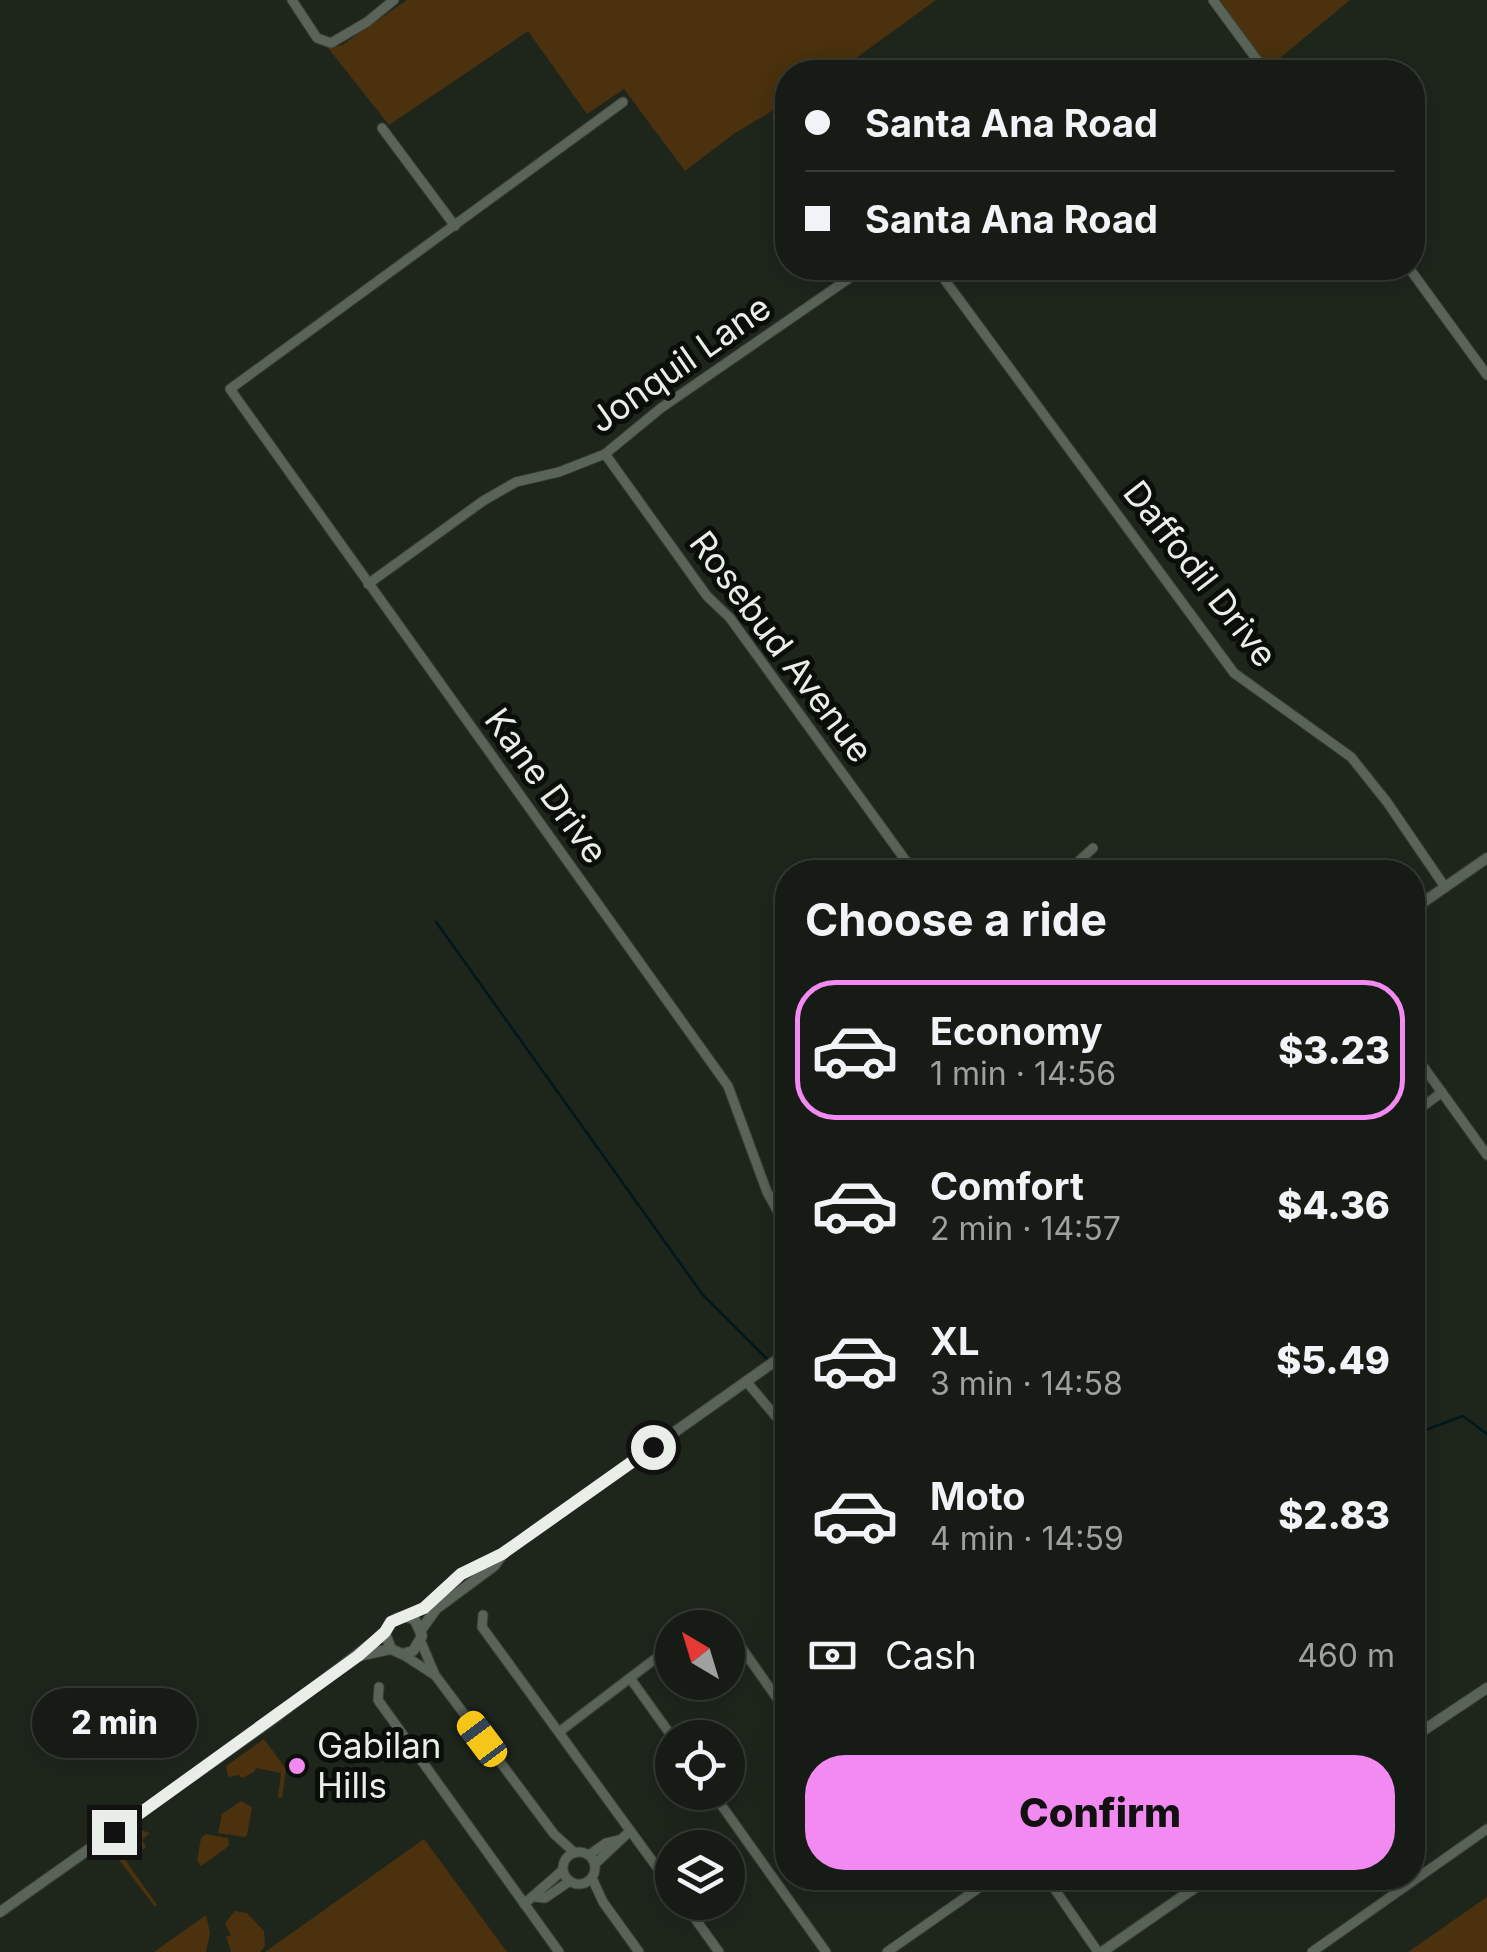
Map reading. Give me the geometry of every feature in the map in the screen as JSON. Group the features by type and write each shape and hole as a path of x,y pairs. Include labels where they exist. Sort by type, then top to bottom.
{"street":[{"path":"292,0 317,38 331,44 394,0"},
{"path":"1213,0 1257,60"},
{"path":"382,128 455,226 623,102"},
{"name":"Kane Drive","path":"455,226 230,389 728,1086 775,1206"},
{"name":"Jonquil Lane","path":"368,584 482,501 516,482 559,472 605,454 661,408 847,280"},
{"name":"Daffodil Drive","path":"945,280 1234,672 1352,757 1444,887"},
{"path":"1418,280 1487,374"},
{"name":"Rosebud Avenue","path":"605,454 905,860"},
{"path":"1080,860 1093,848"},
{"path":"1425,901 1487,858"},
{"path":"1425,1069 1487,1155"},
{"path":"1425,1105 1442,1092"},
{"path":"0,1912 358,1656 391,1622 424,1608 461,1574 502,1554 775,1361"},
{"path":"746,1381 775,1416"},
{"path":"358,1656 413,1651 436,1609 494,1566 502,1554"},
{"path":"484,1614 482,1626 655,1865"},
{"path":"406,1617 414,1620 435,1675 554,1834 575,1883 603,1902"},
{"path":"385,1632 397,1651 435,1675"},
{"path":"745,1653 775,1696"},
{"path":"559,1732 655,1659"},
{"path":"630,1678 660,1720"},
{"path":"379,1687 378,1700 560,1952"},
{"path":"1425,1729 1487,1688"},
{"path":"725,1810 775,1880"},
{"path":"1425,1871 1487,1829"},
{"path":"524,1904 568,1860 592,1860 630,1830"},
{"path":"592,1860 592,1878 603,1902 639,1952"},
{"path":"535,1897 545,1898 592,1878"},
{"path":"782,1890 826,1952"},
{"path":"887,1952 976,1890"},
{"path":"1056,1890 1100,1952 1191,1890"},
{"path":"1312,1952 1398,1890"},
{"path":"696,1920 719,1952"}],"shaded area":[{"path":"407,0 936,0 854,60 775,60 775,109 735,133 685,171 624,89 587,114 528,31 389,125 328,48 342,45"},
{"path":"1217,0 1350,0 1277,60 1264,60"},
{"path":"264,1739 286,1769 282,1798 278,1798 281,1773 256,1768 242,1778 228,1777 226,1766"},
{"path":"241,1801 252,1807 247,1835 218,1833 222,1814"},
{"path":"137,1829 150,1833 142,1840 146,1847 126,1861 155,1907 110,1848"},
{"path":"206,1834 228,1838 229,1846 201,1866 197,1861 201,1838"},
{"path":"424,1839 507,1952 265,1952"},
{"path":"1487,1897 1487,1952 1408,1952"},
{"path":"235,1911 247,1913 264,1931 265,1946 260,1952 231,1952 226,1936 231,1936 225,1923"},
{"path":"206,1915 210,1933 206,1952 154,1952"}],"waterway":[{"path":"436,922 703,1295 767,1359"},
{"path":"1425,1430 1463,1416 1487,1434"}],"place":[{"name":"Gabilan Hills","path":"297,1766"}],"route":[{"path":"114,1832 358,1656 396,1618 424,1608 461,1574 502,1554 653,1447"}]}
